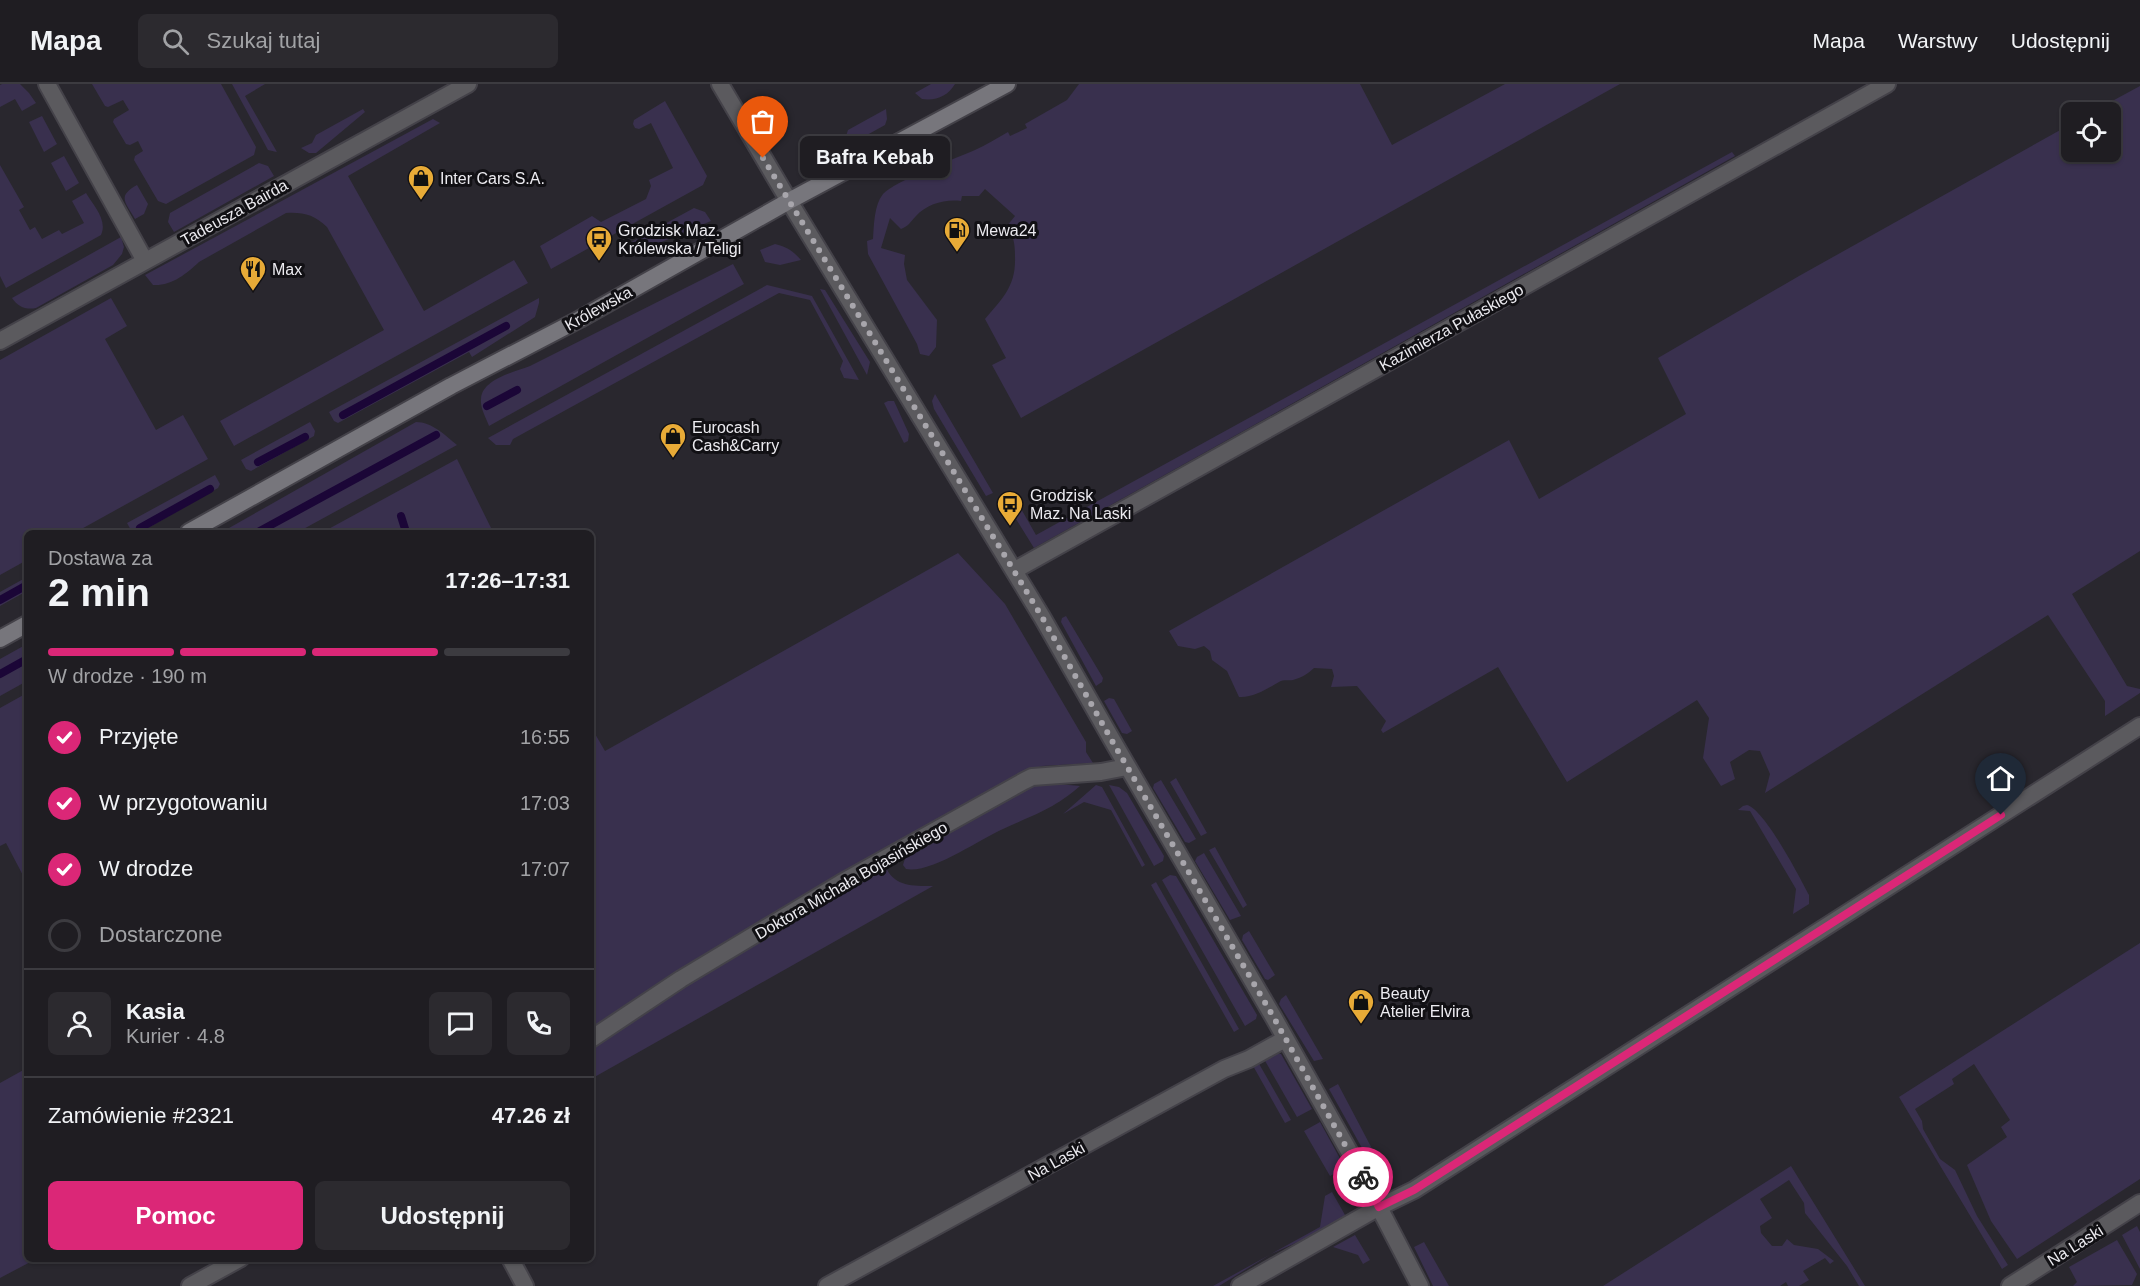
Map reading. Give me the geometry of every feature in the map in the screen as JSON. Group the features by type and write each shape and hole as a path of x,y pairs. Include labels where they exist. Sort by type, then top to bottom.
{"main road":[{"name":"Królewska","path":"193,530 451,386 580,319 789,201 1007,84"},
{"path":"0,639 24,626"}],"street":[{"path":"47,84 145,261"},
{"name":"Tadeusza Bairda","path":"0,341 468,84"},
{"path":"720,84 1015,570 1285,1039 1379,1207 1420,1286"},
{"name":"Kazimierza Pułaskiego","path":"1015,570 1887,84"},
{"path":"1240,1286 1379,1207 1414,1190 2140,726"},
{"name":"Doktora Michała Bojasińskiego","path":"594,1037 672,985 841,883 1024,781 1032,777 1101,772 1127,767"},
{"name":"Na Laski","path":"827,1286 1224,1069 1249,1059 1285,1039"},
{"name":"Na Laski","path":"2010,1286 2140,1203"},
{"path":"190,1286 234,1262"},
{"path":"512,1262 525,1286"}],"shaded area":[{"path":"20,84 36,103 22,111 15,99 0,107 0,85"},
{"path":"92,84 221,84 256,147 254,155 166,204 158,201 134,160 135,156 143,151 138,141 130,145 126,144 113,122 129,110 123,100 108,107 105,106"},
{"path":"232,84 265,84 245,96 277,152 268,150"},
{"path":"931,84 955,84 949,92 937,98 922,99 915,93"},
{"path":"1079,84 1360,84 1392,145 1505,84 1620,84 1021,418 992,365 1006,358 985,319 1003,298 1011,284 1015,253 1011,233 1007,226 1015,216 985,189 979,196 962,196 961,201 931,205 901,229 890,218 881,248 905,255 907,280 937,320 936,347 929,356 920,354 917,344 868,254 867,241 873,239 875,215 883,194 912,176 979,148 1008,132 1010,136 1027,128 1025,124 1067,100"},
{"path":"2140,86 2140,551 2072,594 2127,686 2140,689 2140,693 2105,716 2105,701 2048,615 1765,793 1770,774 1760,751 1749,750 1730,762 1735,779 1721,786 1703,758 1709,718 1697,700 1567,782 1498,667 1383,733 1381,730 1386,721 1357,686 1331,687 1334,676 1332,669 1314,668 1299,678 1281,681 1255,695 1239,697 1227,671 1212,660 1210,651 1204,646 1195,649 1178,646 1169,631 1509,440 1539,499 1686,414 1658,358 1799,276 2061,130 2061,162 2121,162 2121,102 2110,102"},
{"path":"665,101 707,176 703,185 551,269 540,246 592,216 601,222 646,199 651,186 649,180 673,168 651,123 639,129 633,124 634,120"},
{"path":"363,109 365,112 316,153 309,153 301,148 312,143 316,135"},
{"path":"886,109 885,125 847,146 848,130"},
{"path":"42,116 57,144 44,152 29,122"},
{"path":"433,119 440,123 348,176 424,311 514,260 528,283 234,446 220,421 384,330 327,227 313,217 303,214 286,213 199,262 184,275 166,284 153,285 145,275"},
{"path":"1732,152 1735,156 1034,548 1008,506 1016,500 1036,535"},
{"path":"64,156 79,183 66,191 51,163"},
{"path":"259,163 268,166 274,176 174,232 168,222 170,213"},
{"path":"0,165 24,207 19,210 30,230 35,227 42,239 59,230 62,234 84,223 72,201 86,193 103,224 101,235 6,288 0,276"},
{"path":"137,185 148,204 144,214 135,219 126,204 125,196"},
{"path":"694,208 705,212 711,221 631,255 626,245"},
{"path":"121,237 124,247 122,254 113,265 36,308 22,307 12,298"},
{"path":"775,244 783,246 801,260 780,265 765,262 760,250"},
{"path":"733,264 744,284 489,426 482,409 481,399 487,386 493,381 530,366"},
{"path":"767,285 812,296 859,380 844,378 840,369 843,361 810,300 779,293 513,439 510,445 496,445 488,438"},
{"path":"820,289 825,290 870,362 867,375"},
{"path":"111,298 127,326 105,339 156,430 183,415 208,459 80,530 24,530 24,562 0,575 0,360"},
{"path":"539,298 535,317 472,357 469,352 338,423 334,421 329,412"},
{"path":"935,394 993,493 986,496 934,409 932,401"},
{"path":"894,401 909,434 908,441 904,443 884,403"},
{"path":"310,422 315,431 314,436 251,471 246,469 241,460"},
{"path":"416,422 433,427 457,445 302,530 226,530"},
{"path":"457,459 492,530 327,530"},
{"path":"215,475 220,484 218,488 144,530 131,530 127,523"},
{"path":"958,553 1005,604 1086,742 1086,752 1093,763 1042,766 1020,773 594,1030 594,732 605,751"},
{"path":"24,579 24,593 0,606 0,592"},
{"path":"1066,616 1103,678 1102,682 1096,686 1061,622"},
{"path":"24,646 24,683 0,696 0,659"},
{"path":"24,695 24,877 6,843 0,846 0,708"},
{"path":"1109,698 1114,699 1132,731 1127,734 1122,733 1104,701"},
{"path":"1176,778 1207,833 1201,836 1170,782"},
{"path":"1161,780 1196,839 1189,843 1185,842 1153,788 1154,784"},
{"path":"1047,783 1080,786 1052,806 942,861 916,869 906,869 903,865 906,855 1024,787"},
{"path":"1096,785 1102,787 1145,865 1142,867 1111,810 1084,802 1063,814"},
{"path":"1109,785 1119,787 1127,793 1164,856 1163,861 1154,866"},
{"path":"1747,805 1763,818 1772,831 1809,895 1809,904 1793,914 1796,889 1750,811 1738,810"},
{"path":"1215,847 1247,905 1243,908 1209,850"},
{"path":"1204,853 1241,916 1230,920 1195,861"},
{"path":"885,865 893,878 904,884 933,886 594,1077 594,1042"},
{"path":"1170,875 1176,876 1257,1015 1256,1019 1245,1026 1162,880"},
{"path":"1156,882 1239,1029 1234,1032 1151,885"},
{"path":"1249,931 1275,975 1268,980 1265,979 1242,940 1243,935"},
{"path":"2140,943 2140,1179 2017,1259 1991,1221 1967,1165 2007,1137 2001,1127 2010,1120 1974,1064 1952,1079 1954,1084 1915,1109 1940,1159 1955,1170 1977,1216 2008,1265 2002,1269 1899,1097"},
{"path":"1286,995 1323,1059 1314,1061 1279,1004"},
{"path":"1275,1053 1281,1054 1312,1109 1297,1117 1264,1059"},
{"path":"1258,1062 1291,1120 1285,1123 1252,1064"},
{"path":"24,1070 24,1262 30,1262 0,1278 0,1083"},
{"path":"1338,1084 1389,1181 1376,1173 1329,1089"},
{"path":"1320,1122 1343,1164 1341,1170 1330,1176 1304,1131"},
{"path":"1791,1166 1865,1286 1859,1286 1847,1266 1805,1213 1804,1203 1789,1180 1760,1199 1772,1218 1760,1226 1761,1233 1772,1246 1782,1246 1787,1239 1794,1245 1818,1249 1834,1261 1830,1264 1825,1258 1803,1271 1809,1280 1799,1286 1788,1286 1786,1282 1780,1286 1603,1286"},
{"path":"1332,1192 1344,1217 1316,1234 1271,1254 1320,1227 1325,1196"},
{"path":"2137,1226 2140,1232 2140,1269 2122,1235"},
{"path":"1355,1235 1370,1260 1363,1264 1358,1255 1333,1247"},
{"path":"2117,1240 2137,1274 2132,1285 2073,1286 2077,1282 2069,1267"},
{"path":"1424,1242 1449,1286 1433,1286 1414,1247"},
{"path":"1271,1254 1219,1286 1213,1286"}],"waterway":[{"path":"343,415 506,326"},
{"path":"487,406 517,390"},
{"path":"262,530 436,435"},
{"path":"258,462 305,437"},
{"path":"140,528 210,489"},
{"path":"401,516 405,530"},
{"path":"0,600 24,587"},
{"path":"0,674 24,661"}],"way so far":[{"path":"763,158 1001,547 1274,1018 1363,1177"}],"place":[{"name":"Bafra Kebab","path":"763,158"},
{"name":"Inter Cars S.A.","path":"421,201"},
{"name":"Mewa24","path":"957,253"},
{"name":"Grodzisk Maz. Królewska / Teligi","path":"599,262"},
{"name":"Max","path":"253,292"},
{"name":"Eurocash Cash&Carry","path":"673,459"},
{"name":"Grodzisk Maz. Na Laski","path":"1010,527"},
{"name":"Beauty Atelier Elvira","path":"1361,1025"}],"route":[{"path":"1363,1177 1379,1207 1414,1190 2001,815"}]}
